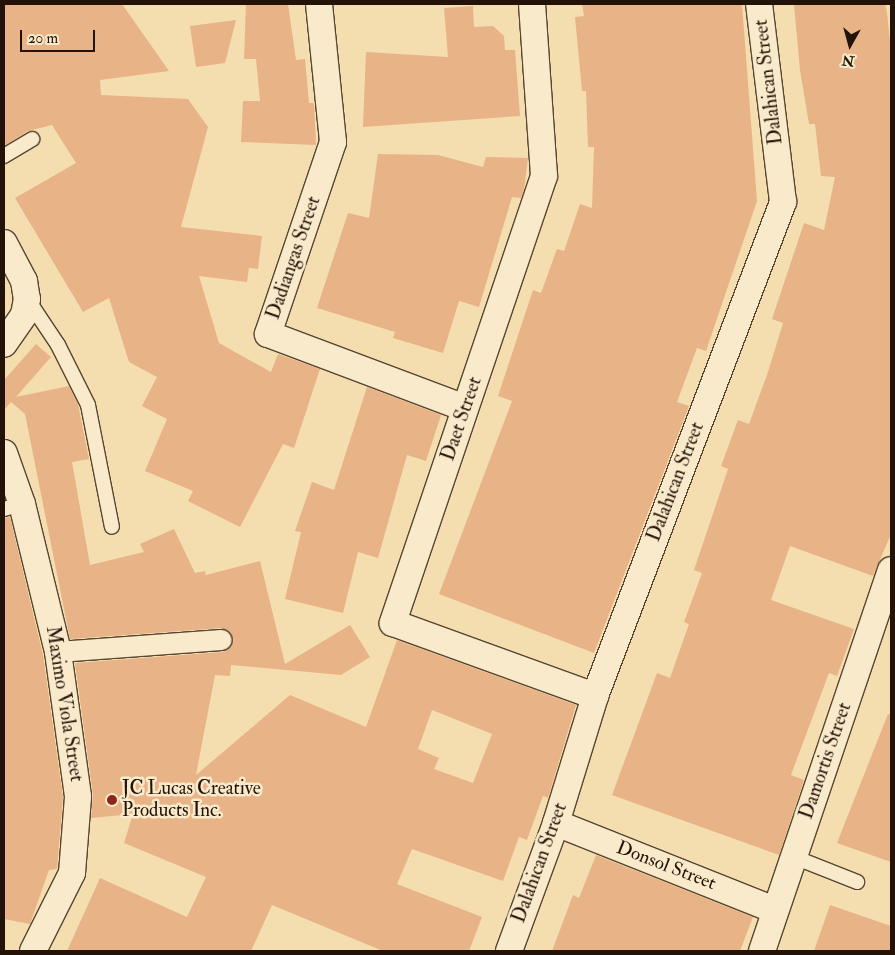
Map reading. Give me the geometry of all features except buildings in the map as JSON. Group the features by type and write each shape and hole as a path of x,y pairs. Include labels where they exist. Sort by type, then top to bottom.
{"street":[{"name":"Dadiangas Street","path":"319,4 332,142 268,334 465,408"},
{"name":"Daet Street","path":"532,4 544,176 393,623 594,696"},
{"name":"Dalahican Street","path":"508,951 556,823 594,696 783,202 759,4"},
{"path":"4,243 24,281 27,299 24,315 4,344"},
{"name":"Maximo Viola Street","path":"4,453 13,507 58,652 78,797 78,844 72,873 34,951"},
{"name":"Damortis Street","path":"762,951 891,570"},
{"path":"58,652 222,640"},
{"name":"Donsol Street","path":"556,823 775,910"}],"lane":[{"path":"4,156 32,139"},
{"path":"27,299 58,345 88,405 112,527"},
{"path":"794,857 857,882"}],"place":[{"name":"JC Lucas Creative Products Inc.","path":"112,800"}]}
